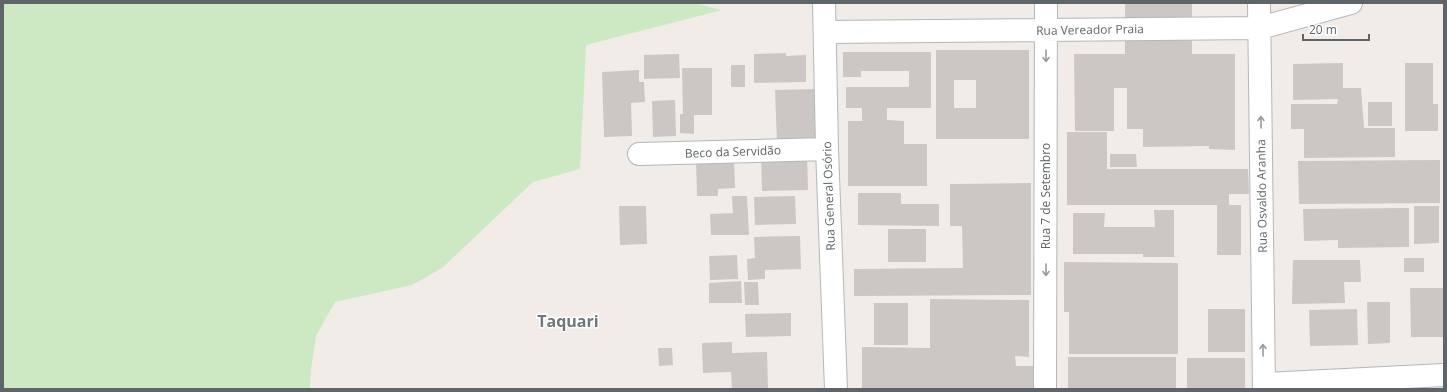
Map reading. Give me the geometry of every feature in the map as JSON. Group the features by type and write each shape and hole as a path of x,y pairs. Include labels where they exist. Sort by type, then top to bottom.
{"street":[{"name":"Rua General Osório","path":"824,3 827,149 836,389"},
{"name":"Rua 7 de Setembro","path":"1045,389 1046,3"},
{"name":"Rua Osvaldo Aranha","path":"1259,3 1264,387"},
{"name":"Rua Vereador Praia","path":"825,32 1260,28 1351,3"},
{"name":"Beco da Servidão","path":"639,154 827,149"},
{"path":"1264,387 1444,375"}],"green space":[{"path":"3,3 694,3 722,10 586,45 580,169 533,182 442,268 412,285 335,302 316,336 311,369 310,389 3,389"}],"building":[{"path":"1125,3 1192,3 1192,54 1235,54 1235,150 1209,149 1209,146 1143,147 1143,129 1127,129 1127,88 1114,88 1114,131 1075,131 1074,54 1125,54"},
{"path":"936,50 1029,50 1029,139 936,139","holes":["954,80 976,80 976,108 954,108"]},
{"path":"843,52 931,52 931,108 887,108 887,120 904,121 904,144 927,144 927,186 848,186 848,121 862,121 862,108 846,108 846,87 909,87 909,71 861,71 861,77 843,77"},
{"path":"786,53 786,56 806,55 806,82 754,83 754,54"},
{"path":"679,54 680,78 644,79 644,55"},
{"path":"1343,63 1343,88 1361,88 1364,128 1395,128 1395,157 1304,158 1304,129 1291,129 1291,104 1337,104 1338,99 1293,100 1293,64"},
{"path":"1405,63 1433,63 1433,104 1438,104 1438,131 1405,131"},
{"path":"731,65 745,65 745,87 731,87"},
{"path":"682,68 712,68 712,115 694,115 694,134 680,133 680,114 683,114"},
{"path":"639,70 639,82 644,82 645,102 631,103 632,136 604,137 602,72"},
{"path":"815,89 817,141 777,142 775,90"},
{"path":"675,100 676,136 653,137 652,101"},
{"path":"1368,102 1392,102 1392,126 1368,126"},
{"path":"1067,132 1107,132 1107,169 1248,169 1249,194 1229,194 1229,205 1241,205 1241,255 1217,255 1217,205 1067,205"},
{"path":"807,154 808,190 762,191 761,156"},
{"path":"1110,154 1136,154 1137,167 1110,167"},
{"path":"734,158 735,188 718,189 718,196 697,196 696,159"},
{"path":"1440,160 1440,203 1299,204 1298,161"},
{"path":"1031,183 1031,295 854,296 854,269 963,268 962,226 950,226 950,184"},
{"path":"858,193 901,193 901,204 939,204 939,226 858,225"},
{"path":"732,196 747,196 749,235 711,235 710,214 733,213"},
{"path":"795,196 796,224 755,225 754,197"},
{"path":"619,206 646,206 647,244 620,245"},
{"path":"1414,206 1439,206 1439,243 1414,244"},
{"path":"1409,208 1409,247 1338,248 1338,240 1304,241 1303,209"},
{"path":"1154,210 1174,210 1174,257 1143,257 1143,254 1073,254 1073,213 1105,213 1104,227 1155,227"},
{"path":"888,229 926,229 926,262 888,262"},
{"path":"800,236 801,269 765,270 765,279 748,280 747,259 755,258 754,237"},
{"path":"737,255 738,279 710,280 709,256"},
{"path":"1404,258 1424,258 1424,272 1404,272"},
{"path":"1293,260 1360,260 1361,282 1344,282 1345,303 1292,304"},
{"path":"1064,262 1178,263 1178,354 1069,354 1069,312 1064,312"},
{"path":"741,281 742,303 709,303 709,283"},
{"path":"744,282 758,282 759,305 745,305"},
{"path":"1410,288 1444,288 1444,337 1411,337"},
{"path":"930,299 1029,300 1029,357 1015,356 1016,366 1033,366 1033,389 862,389 862,347 930,348"},
{"path":"1367,302 1390,302 1390,343 1368,344"},
{"path":"874,303 908,303 908,345 874,345"},
{"path":"1208,309 1245,309 1245,352 1208,352"},
{"path":"1357,309 1358,345 1310,346 1309,310"},
{"path":"791,313 791,336 746,337 745,314"},
{"path":"732,342 732,353 767,352 768,389 732,389 731,372 703,373 702,343"},
{"path":"658,348 672,348 673,365 659,366"},
{"path":"1068,357 1176,357 1176,389 1068,389"},
{"path":"1187,358 1245,358 1245,389 1187,389"}],"district":[{"name":"Taquari","path":"568,321"}]}
